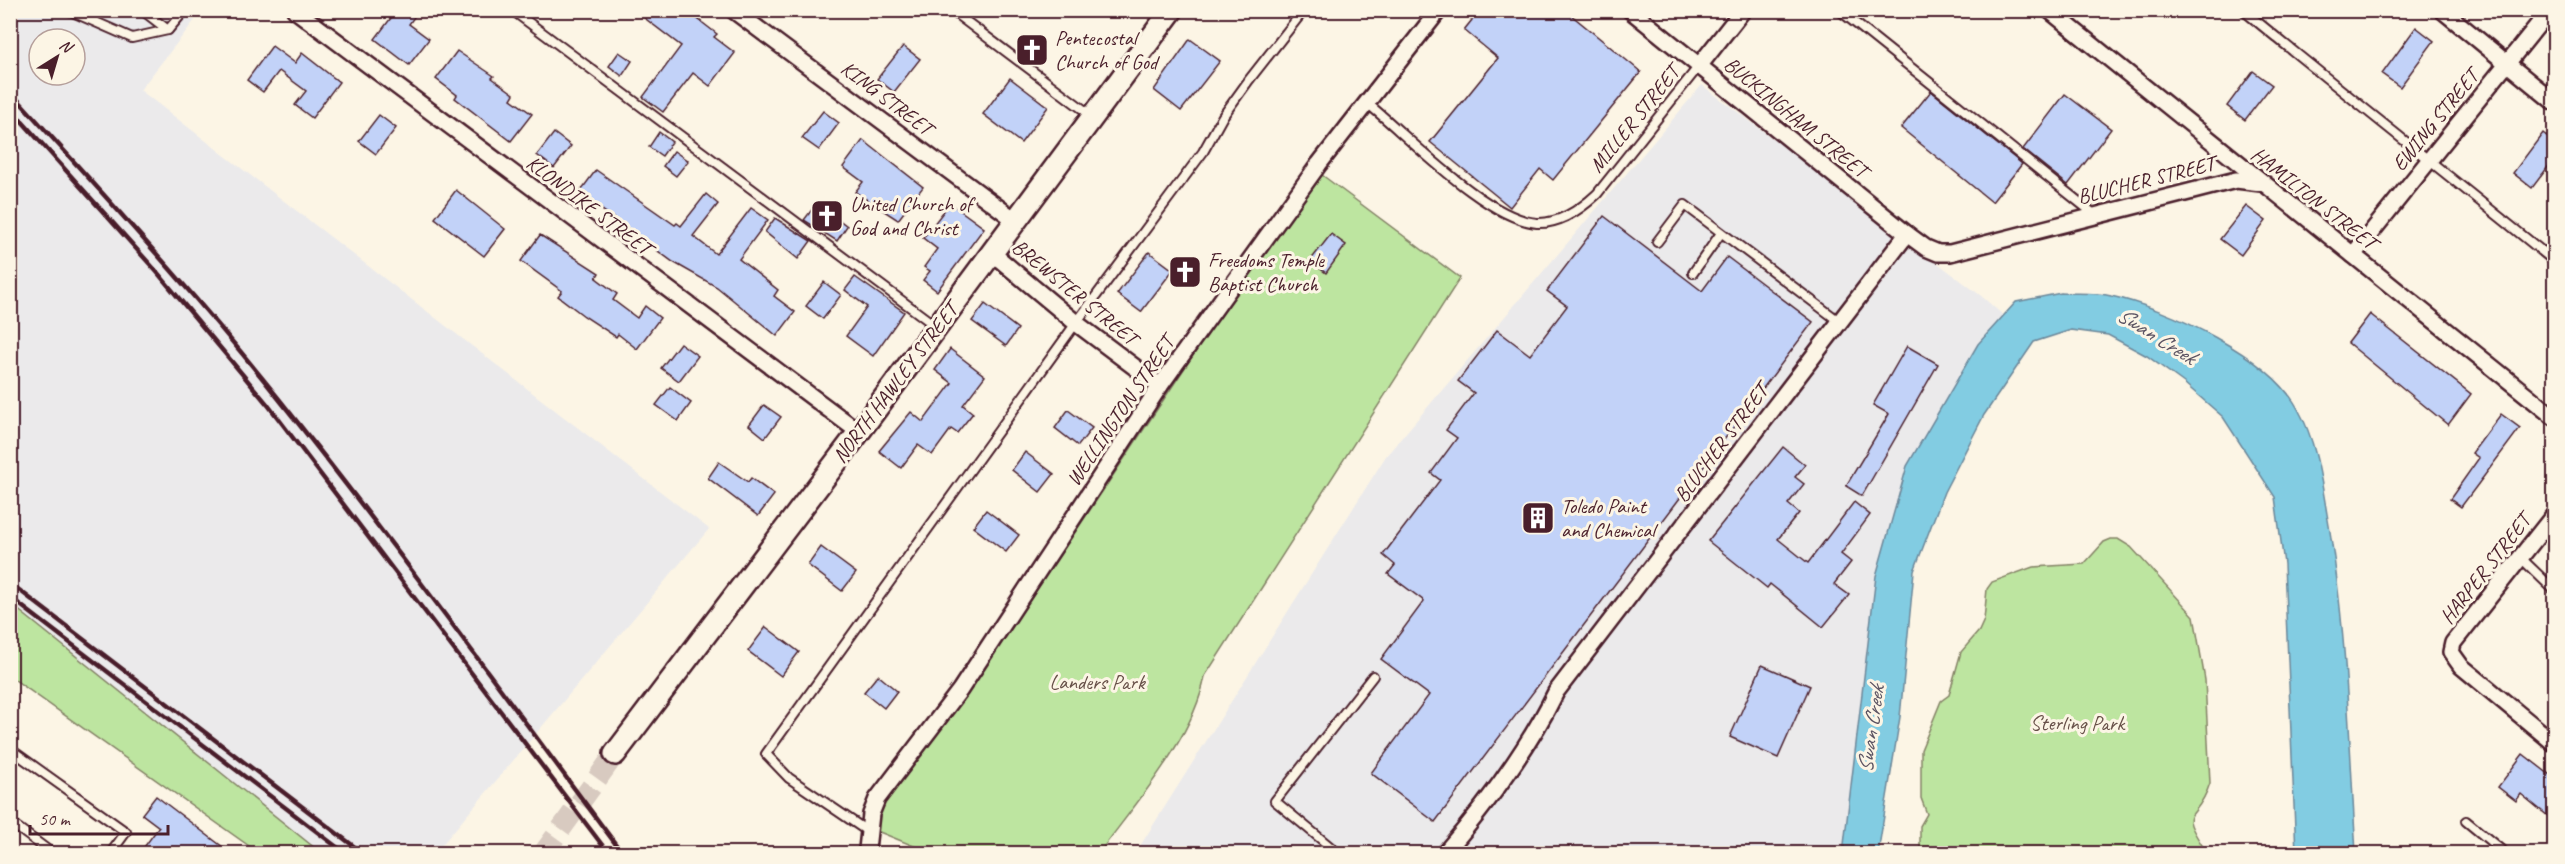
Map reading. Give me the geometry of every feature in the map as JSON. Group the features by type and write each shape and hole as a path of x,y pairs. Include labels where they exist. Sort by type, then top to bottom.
{"street":[{"name":"KLONDIKE STREET","path":"295,10 859,432"},
{"name":"KING STREET","path":"733,10 1015,220"},
{"name":"NORTH HAWLEY STREET","path":"615,754 937,328 1172,10"},
{"name":"WELLINGTON STREET","path":"867,849 867,831 877,799 973,671 1160,386 1319,164 1439,10"},
{"name":"BUCKINGHAM STREET","path":"1630,10 1907,234 1938,253"},
{"path":"1699,66 1743,10"},
{"name":"HAMILTON STREET","path":"2049,10 2554,417"},
{"path":"2442,10 2554,102"},
{"name":"EWING STREET","path":"2353,255 2550,10"},
{"name":"BLUCHER STREET","path":"1938,253 1950,253 2094,214 2235,180 2261,183"},
{"name":"BLUCHER STREET","path":"1444,854 1483,809 1536,732 1556,692 1907,234"},
{"name":"BREWSTER STREET","path":"992,253 1076,324 1160,386"},
{"name":"HARPER STREET","path":"2554,515 2453,644 2451,652 2461,666 2554,743"}],"lane":[{"path":"68,10 132,38 168,30 185,10"},
{"path":"142,10 168,30"},
{"path":"512,10 937,328"},
{"path":"951,10 1093,117"},
{"path":"867,831 789,778 766,754 1203,152 1249,80 1304,10"},
{"path":"1839,10 2094,214"},
{"path":"2243,10 2364,111 2430,160 2554,261"},
{"name":"MILLER STREET","path":"1367,103 1449,172 1509,215 1538,223 1554,222 1584,206 1597,194 1699,66"},
{"path":"1657,242 1684,205 1840,322"},
{"path":"1693,273 1721,233"},
{"path":"2521,558 2554,590"},
{"path":"1339,854 1275,801 1373,676"},
{"path":"10,749 126,832 110,854"},
{"path":"2466,821 2506,854"},
{"path":"10,822 53,854"}],"shaded area":[{"path":"10,11 202,11 140,90 709,529 435,853 321,853 11,604"},
{"path":"1702,85 1980,295 2034,342 1984,415 1944,492 1914,571 1900,717 1878,853 1135,854 1386,456"}],"green space":[{"name":"Landers Park","path":"1322,175 1460,278 1205,676 1199,699 1189,722 1162,769 1099,853 931,853 872,829 880,809 902,773 970,690 1222,312"},
{"name":"Sterling Park","path":"2118,539 2131,547 2194,616 2205,680 2210,783 2205,797 2191,816 2190,821 2207,853 1920,853 1920,826 1927,814 1921,798 1921,750 1941,701 1949,695 1961,652 1979,631 1984,620 1987,589 1992,582 2033,567 2084,564 2104,542"},
{"path":"10,604 321,853 259,853 11,677"}],"water":[{"name":"Swan Creek","path":"2061,293 2111,296 2160,311 2188,323 2242,354 2265,371 2285,390 2298,409 2317,460 2334,556 2346,683 2356,853 2296,853 2284,564 2275,497 2223,417 2184,383 2147,356 2108,335 2071,330 2034,342 1984,415 1944,492 1914,571 1900,717 1878,853 1843,853 1876,576 1907,466 1978,344 2016,302"}],"building":[{"path":"397,10 419,10 409,24 429,39 409,65 375,39"},
{"path":"634,10 686,10 717,34 714,37 735,53 710,86 693,73 663,112 643,97 681,46"},
{"path":"1480,10 1565,10 1641,72 1553,180 1540,169 1510,207 1430,142 1498,58 1464,30"},
{"path":"2416,27 2434,41 2400,87 2382,74"},
{"path":"1190,39 1220,61 1181,111 1154,90"},
{"path":"272,46 295,63 302,53 339,82 312,118 295,105 306,91 279,71 263,92 247,80"},
{"path":"903,46 920,59 894,92 877,79"},
{"path":"457,51 494,76 492,78 514,94 511,99 532,114 511,141 455,98 457,95 436,79"},
{"path":"619,52 632,61 622,76 609,66"},
{"path":"2253,71 2272,85 2245,120 2227,106"},
{"path":"1010,78 1048,107 1021,143 983,114"},
{"path":"1931,91 2022,164 1992,202 1901,128"},
{"path":"2065,94 2111,129 2068,185 2023,149"},
{"path":"823,111 839,123 819,150 802,138"},
{"path":"379,115 396,128 376,154 359,141"},
{"path":"659,132 672,142 662,156 649,147"},
{"path":"554,133 571,146 554,168 537,155"},
{"path":"2543,133 2554,142 2554,159 2532,188 2513,173"},
{"path":"863,140 923,187 898,220 855,192 863,182 843,167"},
{"path":"674,151 688,161 676,176 663,166"},
{"path":"596,170 675,225 677,223 681,226 706,194 718,204 693,236 716,254 751,208 768,220 739,259 778,290 774,296 795,312 777,336 717,287 673,262 579,193"},
{"path":"456,190 505,229 484,256 435,218"},
{"path":"817,203 847,226 837,241 804,220"},
{"path":"950,203 984,228 937,291 923,280 930,271 924,267 937,249 923,238"},
{"path":"2246,206 2266,221 2241,255 2220,239"},
{"name":"Toledo Paint and Chemical","path":"1604,216 1702,291 1727,257 1813,322 1435,822 1371,773 1429,695 1381,659 1424,601 1388,574 1395,565 1383,555 1440,480 1431,473 1457,438 1446,430 1474,393 1458,381 1497,330 1530,355 1567,306 1547,291"},
{"path":"775,218 811,241 798,259 765,232"},
{"path":"1331,234 1346,245 1326,273 1310,261"},
{"path":"540,235 599,273 596,278 617,294 613,300 637,318 645,306 660,318 637,349 618,334 616,337 584,316 558,296 562,291 521,261"},
{"path":"1149,252 1173,270 1141,312 1117,294"},
{"path":"855,277 904,312 873,356 846,336 867,307 845,290"},
{"path":"824,282 841,295 823,319 806,306"},
{"path":"985,304 1018,329 1006,346 972,321"},
{"path":"2370,314 2471,394 2448,425 2348,343"},
{"path":"680,343 698,356 679,381 661,368"},
{"path":"1907,346 1938,364 1862,496 1846,486 1889,414 1873,405"},
{"path":"950,349 985,376 963,405 973,413 957,433 951,429 932,455 918,445 901,468 879,451 911,412 923,422 952,383 935,370"},
{"path":"670,387 691,403 678,421 656,405"},
{"path":"764,405 781,417 765,438 749,425"},
{"path":"1068,410 1092,428 1078,446 1055,428"},
{"path":"2501,414 2520,428 2461,507 2450,499 2479,458 2472,453"},
{"path":"1783,447 1805,465 1795,477 1804,484 1788,504 1799,513 1778,539 1808,563 1854,502 1870,515 1841,554 1851,562 1834,584 1849,595 1823,627 1770,584 1767,588 1708,541"},
{"path":"1025,452 1054,474 1040,492 1012,470"},
{"path":"719,462 748,482 751,478 774,495 758,516 708,478"},
{"path":"986,510 1019,535 1006,552 973,527"},
{"path":"821,547 856,573 842,591 808,565"},
{"path":"766,627 799,652 781,676 748,651"},
{"path":"1762,665 1810,686 1778,758 1730,737"},
{"path":"878,675 897,691 884,708 864,692"},
{"path":"2523,754 2554,778 2554,821 2521,794 2516,801 2498,787"},
{"path":"156,796 232,854 139,854 159,827 142,814"}],"tunnel":[{"path":"543,854 615,754"}],"railway":[{"path":"10,91 181,281 247,359 410,568 623,854"},
{"path":"10,108 157,272 268,405 609,854"},
{"path":"10,583 364,854"},
{"path":"10,597 346,854"}],"place":[{"name":"Pentecostal Church of God","path":"1032,50"},
{"name":"United Church of God and Christ","path":"827,216"},
{"name":"Freedoms Temple Baptist Church","path":"1185,272"},
{"name":"Toledo Paint and Chemical","path":"1538,518"}]}
